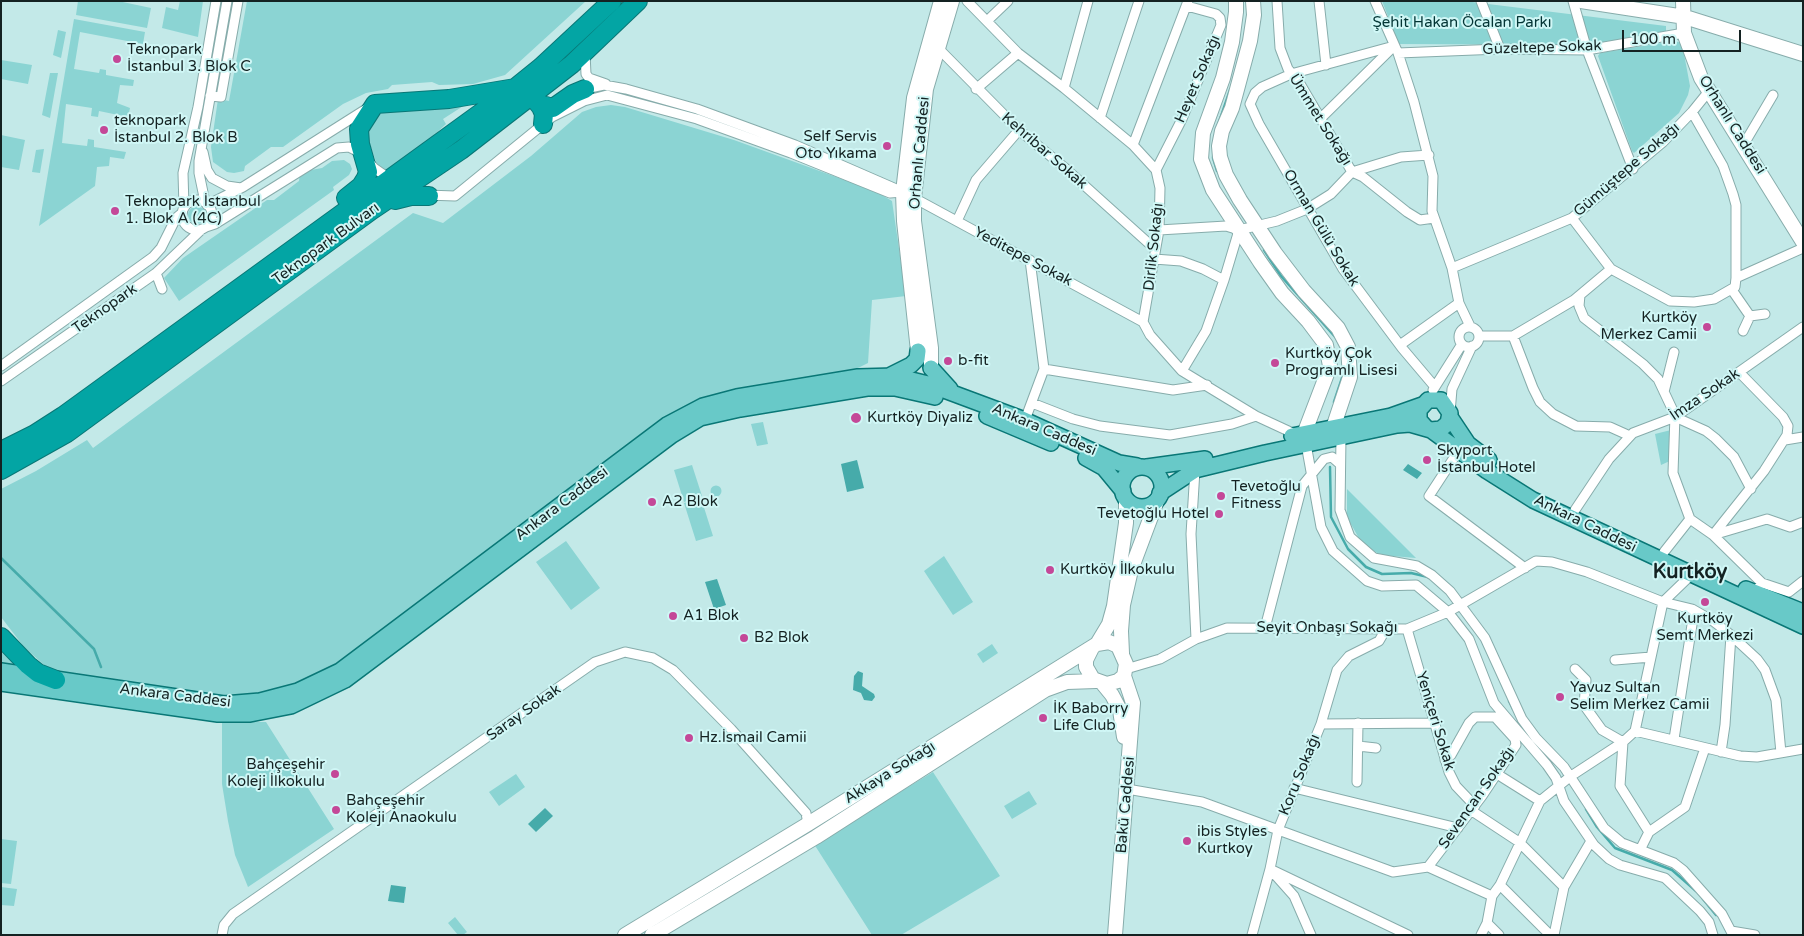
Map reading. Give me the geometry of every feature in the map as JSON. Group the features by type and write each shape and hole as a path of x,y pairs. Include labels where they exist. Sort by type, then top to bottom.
{"highway":[{"name":"Teknopark Bulvarı","path":"1,451 26,440 63,416 515,88 612,1"},
{"name":"Teknopark Bulvarı","path":"1,470 39,451 75,428 372,210 536,100 638,1"},
{"path":"195,321 215,296 361,186 368,172 359,129 366,116 376,104 449,99 515,88 553,108 585,89"},
{"path":"536,100 544,114 543,124"},
{"path":"372,210 398,199 429,196"},
{"path":"1,637 38,673 56,680"}],"main road":[{"path":"886,376 898,373 911,365 918,352"},
{"path":"918,352 919,385"},
{"path":"919,385 931,368 938,378 956,394"},
{"name":"Ankara Caddesi","path":"1,671 224,704 260,701 298,691 340,671 667,425 691,411 737,397 858,377 886,376 956,394 1025,420 1119,463 1142,467 1193,462 1337,432 1410,424 1429,430 1533,500 1690,575 1803,626"},
{"name":"Ankara Caddesi","path":"1,683 209,714 250,714 291,706 345,680 664,441 700,418 740,409 867,388 895,388 919,385 941,398 1097,462 1125,495"},
{"path":"1428,397 1441,400 1448,408 1450,415 1445,426 1429,430 1422,425 1418,415 1428,397"},
{"name":"Ankara Caddesi","path":"1337,432 1391,416 1428,397"},
{"name":"Ankara Caddesi","path":"1450,415 1461,435 1478,452 1540,493 1664,552 1786,598 1803,612"},
{"name":"Ankara Caddesi","path":"1159,496 1196,470 1303,438"},
{"path":"1142,467 1159,476 1159,496 1150,506 1136,506 1125,495 1127,477 1142,467"}],"street":[{"path":"216,1 198,108 183,173 183,210 187,226 204,228 212,214 206,204 199,173 210,96 227,1"},
{"path":"210,96 222,96 238,1"},
{"name":"Orhanlı Caddesi","path":"931,368 931,348 916,231 908,195 914,98 941,1"},
{"name":"Orhanlı Caddesi","path":"918,352 904,221 923,106 952,1"},
{"path":"967,1 1018,53 1133,145 1156,170"},
{"path":"987,21 1008,1"},
{"path":"1064,88 1088,1"},
{"path":"1100,118 1139,1"},
{"path":"1236,1 1236,12 1226,64 1208,116 1200,147 1204,171 1239,230 1282,293 1326,344 1330,366 1303,438 1320,527 1327,542 1340,559 1358,575 1377,586 1412,584 1420,587 1448,612 1469,639 1494,703 1548,765 1556,778 1564,801 1591,842 1601,853 1620,865 1665,878 1688,898 1712,931 1731,930 1755,935"},
{"path":"1253,1 1254,15 1250,41 1232,108 1218,146 1226,175 1240,200 1289,273 1338,328 1348,347 1350,377 1337,432 1340,464 1340,510 1350,537 1374,558 1424,570 1450,591 1483,635 1522,719 1571,776 1604,828 1622,843 1674,863 1683,870 1710,898 1731,930"},
{"name":"Ümmet Sokağı","path":"1277,1 1280,48 1291,74 1299,82 1352,172 1364,177 1407,212 1420,220 1434,218"},
{"path":"1319,1 1326,65"},
{"path":"1375,1 1396,49 1429,155 1433,176 1432,210 1452,268 1460,303 1470,326 1476,329 1479,336 1477,343 1472,346 1452,389 1450,415"},
{"path":"1481,1 1500,49"},
{"path":"1573,1 1587,50 1633,169"},
{"path":"1581,1 1685,17 1803,54"},
{"path":"1641,10 1658,8 1666,1"},
{"path":"1678,1 1685,17"},
{"name":"Orhanlı Caddesi","path":"1683,1 1684,33 1701,78 1744,144 1803,242"},
{"path":"1133,145 1188,4"},
{"name":"Heyet Sokağı","path":"1156,170 1182,119 1221,25 1220,18 1216,14 1188,4"},
{"name":"Güzeltepe Sokak","path":"1291,74 1396,49 1587,50 1684,33"},
{"name":"Kehribar Sokak","path":"938,48 1018,130 1065,168 1155,249"},
{"path":"1320,119 1396,49"},
{"path":"585,53 586,74 595,80 697,109 793,149"},
{"path":"976,89 1018,53"},
{"name":"Orman Gülü Sokak","path":"1291,74 1262,87 1255,93 1250,104 1259,124 1296,184 1307,209 1343,270 1400,345 1428,397"},
{"path":"585,89 604,85 615,87"},
{"name":"Gümüştepe Sokağı","path":"1452,268 1572,218 1633,169 1692,112 1709,91"},
{"path":"363,155 374,168 389,179 429,196 447,198 460,193 552,117 584,101 608,95 697,119 793,149"},
{"path":"1744,144 1773,95"},
{"path":"183,210 195,200 206,204 243,187 361,110 376,104"},
{"path":"697,109 697,119"},
{"path":"1572,218 1611,269 1670,301 1694,302 1714,299 1732,290 1735,287 1736,278 1736,205 1723,166 1692,112"},
{"path":"957,221 976,180 1018,130"},
{"path":"202,147 206,165 212,178 237,189 243,187"},
{"name":"Teknopark","path":"1,381 156,273 204,228 215,224 337,148 348,147 363,155"},
{"name":"Yeditepe Sokak","path":"793,149 890,193 908,195 1143,322"},
{"path":"1159,230 1226,226 1239,230 1277,221 1307,209 1331,194 1352,172 1401,157 1429,155"},
{"name":"Dirlik Sokağı","path":"1143,322 1159,230 1160,188 1156,170"},
{"name":"Teknopark","path":"2,364 153,256 161,248 176,218 183,210"},
{"path":"1182,370 1206,331 1239,230"},
{"path":"1736,278 1803,248"},
{"path":"1154,259 1181,261 1203,269 1224,280"},
{"path":"1025,420 1044,369 1030,260"},
{"path":"1479,336 1513,336 1580,295 1611,269"},
{"path":"156,273 162,289"},
{"path":"1732,290 1750,316"},
{"path":"1580,295 1579,306 1584,318 1643,364 1658,379 1675,417 1673,473 1690,519 1713,535 1758,588"},
{"path":"1400,345 1460,303"},
{"path":"1750,316 1765,314"},
{"path":"1744,331 1750,316"},
{"path":"1143,322 1150,335 1182,370 1256,416 1303,438"},
{"path":"1470,326 1459,332 1459,339 1462,344 1472,346"},
{"name":"İmza Sokak","path":"1575,510 1609,460 1630,436 1675,417 1803,327"},
{"path":"1513,336 1540,402 1553,414 1576,426 1610,427 1630,436"},
{"path":"1428,397 1462,344"},
{"path":"1664,392 1674,352"},
{"path":"1044,369 1173,390 1207,385"},
{"path":"1713,535 1751,488 1785,440 1788,426 1782,417 1739,372"},
{"path":"1032,403 1074,419 1100,426 1170,435 1232,424 1256,416"},
{"path":"1675,417 1706,431 1715,438 1734,457 1751,488"},
{"path":"1785,440 1803,437"},
{"path":"1459,450 1429,496 1525,568"},
{"path":"1265,628 1302,486 1319,462 1332,457 1340,464"},
{"path":"1196,470 1190,534 1196,639"},
{"name":"Bakü Caddesi","path":"1108,935 1124,736 1120,710 1112,694 1099,683 1086,667 1088,654 1109,624 1114,606 1126,523 1125,495"},
{"name":"Bakü Caddesi","path":"1115,935 1133,703 1122,653 1123,605 1130,570 1159,496"},
{"path":"1713,535 1767,518 1790,527 1803,522"},
{"path":"1664,552 1690,519"},
{"name":"Seyit Onbaşı Sokağı","path":"1125,673 1160,660 1196,639 1227,628 1408,629 1448,612 1536,561 1568,566 1694,612 1713,621 1731,635 1765,670 1776,700 1781,753"},
{"path":"1481,935 1487,923 1492,896 1500,885 1540,801 1571,776 1623,742 1635,731 1663,602 1690,575"},
{"path":"1786,598 1803,581"},
{"path":"1674,739 1694,612"},
{"name":"Koru Sokağı","path":"1252,935 1270,869 1278,830 1320,724 1337,670 1349,656 1382,638 1386,629"},
{"name":"Yeniçeri Sokak","path":"1408,629 1445,760 1456,786 1474,808 1519,842 1564,887"},
{"path":"1469,639 1475,632 1483,635"},
{"path":"1721,752 1725,725 1731,635"},
{"path":"1094,646 1109,642 1115,644 1122,653"},
{"name":"Akkaya Sokağı","path":"652,935 692,903 808,824 1094,646"},
{"name":"Saray Sokak","path":"222,935 224,925 234,914 595,662 625,652 653,658 673,670 731,729 806,813 808,824"},
{"path":"1615,660 1651,657"},
{"path":"1576,669 1586,680 1584,705 1602,730 1623,742"},
{"path":"1099,683 1113,684 1125,673"},
{"name":"Akkaya Sokağı","path":"624,935 692,903 816,837 1044,690 1066,682 1099,683"},
{"name":"Sevencan Sokağı","path":"1428,867 1474,808 1516,741 1514,736 1492,717 1473,719 1453,753 1445,760"},
{"path":"1357,782 1358,723"},
{"path":"1320,724 1435,723"},
{"path":"1635,731 1740,756 1757,757 1803,748"},
{"path":"1623,742 1620,786 1649,832"},
{"path":"1358,746 1376,748"},
{"path":"1640,850 1649,832 1685,807 1705,748"},
{"path":"1497,774 1540,801"},
{"path":"1127,788 1202,802 1393,872 1428,867 1492,896"},
{"path":"1294,788 1458,828"},
{"path":"808,824 816,837"},
{"path":"1554,935 1564,887 1591,842"},
{"path":"1270,869 1408,935"},
{"path":"1270,869 1294,896 1311,935"},
{"path":"1500,885 1550,935"},
{"path":"1487,923 1498,935"}],"green space":[{"path":"78,1 118,1 151,8 147,28 76,15"},
{"path":"180,1 203,1 198,37 162,28 166,7 178,10"},
{"path":"247,1 586,1 505,75 473,84 439,85 432,82 392,85 388,89 366,93 343,104 283,147 271,147 245,166 244,171 234,173 227,172 213,162 211,147 218,99 229,101"},
{"name":"Şehit Hakan Öcalan Parkı","path":"1382,1 1464,1 1666,26 1666,31 1591,45 1399,44"},
{"path":"74,19 145,32 143,44 80,32 74,69 99,73 100,69 106,70 106,75 134,80 133,86 120,85 117,103 130,108 128,117 99,111 98,117 91,116 92,108 66,104 62,143 87,146 88,139 94,140 94,147 126,152 124,159 110,157 109,166 97,167 95,186 39,226"},
{"path":"58,30 66,32 61,58 53,55"},
{"path":"1674,41 1682,43 1690,86 1688,95 1679,113 1634,153 1598,56 1600,53"},
{"path":"1,60 32,65 28,84 1,79"},
{"path":"50,73 58,73 50,118 42,115"},
{"path":"471,101 443,119 446,124 431,138 379,175 376,175 376,162 367,135 376,112"},
{"path":"611,105 625,107 734,140 875,191 892,201 906,296 872,300 868,363 842,376 698,402 335,664 287,687 255,695 221,697 53,673 24,647 1,617 1,489 36,471 87,440 93,448 413,213 443,223 531,156 582,112 596,107"},
{"path":"1,135 25,140 19,170 1,167"},
{"path":"44,149 40,173 32,172 36,150"},
{"path":"344,160 350,164 352,169 349,175 333,187 334,190 179,301 164,278 183,258 267,200 274,200 299,181 300,172 322,168 332,161"},
{"path":"193,206 201,206 206,211 204,222 193,224 188,219 188,211"},
{"path":"763,422 768,444 757,446 751,424"},
{"path":"1671,430 1672,460 1661,465 1655,434"},
{"path":"692,465 702,496 684,502 674,470"},
{"path":"716,485 722,491 716,497 710,491"},
{"path":"1347,489 1416,558 1380,555 1361,542 1347,517"},
{"path":"701,498 713,536 696,541 684,503"},
{"path":"566,541 600,588 571,610 536,562"},
{"path":"944,556 973,602 953,615 924,571"},
{"path":"992,644 998,653 983,663 977,654"},
{"path":"1,645 21,668 1,666"},
{"path":"222,722 266,722 334,829 248,887 235,855 222,784"},
{"path":"933,772 1000,876 901,935 872,935 814,844"},
{"path":"516,774 525,787 499,806 489,792"},
{"path":"1029,791 1037,804 1012,819 1004,806"},
{"path":"1,839 17,841 11,884 1,883"},
{"path":"1,887 17,889 14,906 1,905"},
{"path":"455,917 467,932 463,935 458,935 448,923"}],"shaded area":[{"path":"857,460 864,488 847,492 841,464"},
{"path":"1408,464 1422,473 1417,479 1403,470"},
{"path":"717,579 726,605 714,609 705,582"},
{"path":"858,671 863,673 862,686 874,694 875,697 872,701 864,700 861,693 853,690 854,676"},
{"path":"545,808 553,816 536,832 528,824"},
{"path":"391,885 406,887 404,903 388,901"}],"waterway":[{"path":"1218,125 1230,90"},
{"path":"1215,135 1213,158 1217,171"},
{"path":"1264,250 1281,276 1337,339"},
{"path":"1334,402 1344,372"},
{"path":"1330,467 1331,517 1348,549 1366,567 1382,574 1411,573 1428,577"},
{"path":"1,558 94,649 101,667"},
{"path":"1509,701 1513,709"},
{"path":"1586,809 1597,827 1615,848 1672,870 1696,891"},
{"path":"1703,899 1716,915"}],"place":[{"name":"Teknopark İstanbul 3. Blok C","path":"117,59"},
{"name":"teknopark İstanbul 2. Blok B","path":"104,130"},
{"name":"Self Servis Oto Yıkama","path":"887,146"},
{"name":"Teknopark İstanbul 1. Blok A (4C)","path":"115,211"},
{"name":"Kurtköy Merkez Camii","path":"1707,327"},
{"name":"b-fit","path":"948,361"},
{"name":"Kurtköy Çok Programlı Lisesi","path":"1275,363"},
{"name":"Kurtköy Diyaliz","path":"856,418"},
{"name":"Skyport İstanbul Hotel","path":"1427,460"},
{"name":"Tevetoğlu Fitness","path":"1221,496"},
{"name":"A2 Blok","path":"652,502"},
{"name":"Tevetoğlu Hotel","path":"1219,514"},
{"name":"Kurtköy İlkokulu","path":"1050,570"},
{"name":"Kurtköy Semt Merkezi","path":"1705,602"},
{"name":"A1 Blok","path":"673,616"},
{"name":"B2 Blok","path":"744,638"},
{"name":"Yavuz Sultan Selim Merkez Camii","path":"1560,697"},
{"name":"İK Baborry Life Club","path":"1043,718"},
{"name":"Hz.İsmail Camii","path":"689,738"},
{"name":"Bahçeşehir Koleji İlkokulu","path":"335,774"},
{"name":"Bahçeşehir Koleji Anaokulu","path":"336,810"},
{"name":"ibis Styles Kurtkoy","path":"1187,841"}],"district":[{"name":"Kurtköy","path":"1690,573"}]}
